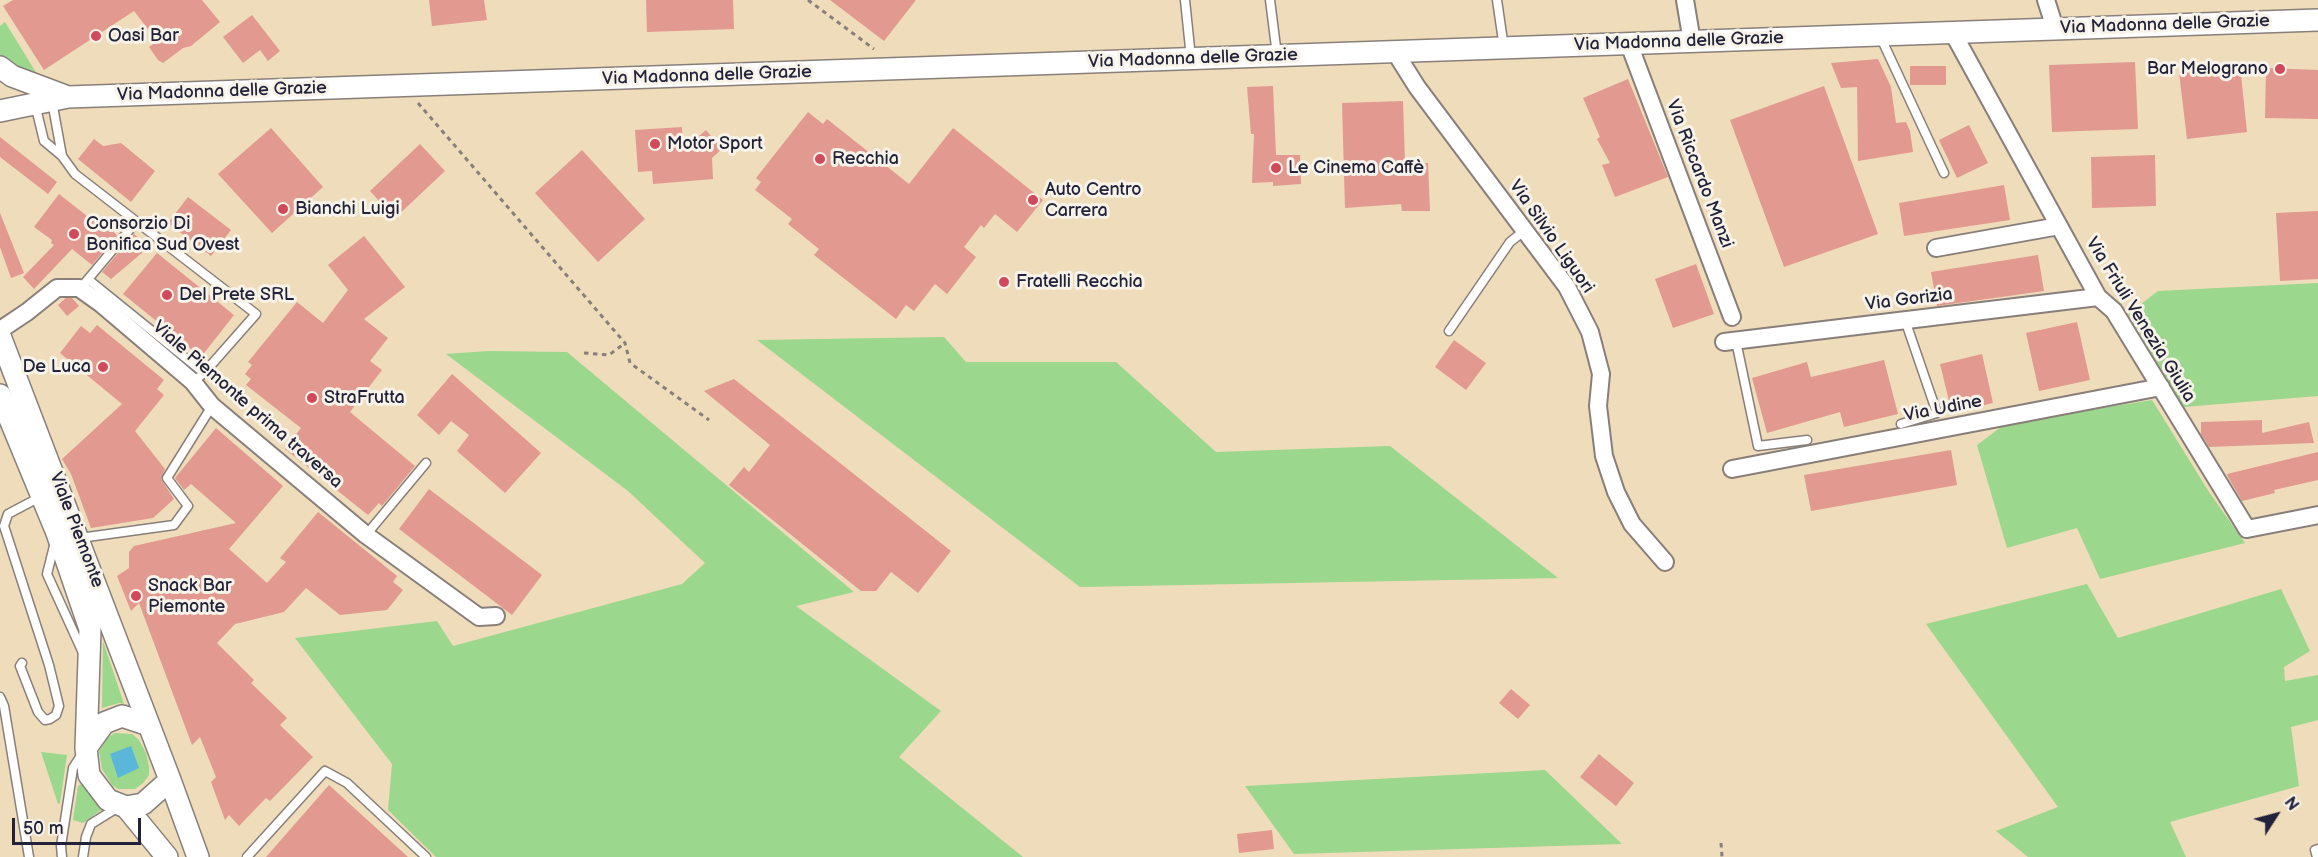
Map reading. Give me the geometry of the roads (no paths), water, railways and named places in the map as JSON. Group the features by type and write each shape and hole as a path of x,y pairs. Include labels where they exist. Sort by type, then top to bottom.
{"street":[{"path":"1685,0 1692,42"},
{"path":"2046,0 2055,28"},
{"name":"Via Madonna delle Grazie","path":"51,100 2318,20"},
{"name":"Via Friuli Venezia Giulia","path":"1953,33 2098,297 2114,311 2247,529 2318,515"},
{"name":"Via Riccardo Manzi","path":"1629,44 1732,317"},
{"name":"Via Silvio Liguori","path":"1395,52 1417,87 1568,287 1590,332 1601,374 1598,406 1604,456 1616,492 1632,524 1665,562"},
{"path":"0,67 51,100"},
{"path":"0,111 51,100"},
{"path":"1936,248 2059,226"},
{"path":"0,330 57,288 84,284"},
{"name":"Viale Piemonte prima traversa","path":"84,284 100,303 199,377 212,406 366,535 479,617 496,616"},
{"name":"Via Gorizia","path":"1730,342 2098,297"},
{"name":"Viale Piemonte","path":"0,336 79,538 198,857"},
{"name":"Via Udine","path":"1732,470 2161,387"},
{"name":"Viale Piemonte","path":"0,394 57,533 90,629 86,748 89,775 108,800 124,806 167,857"},
{"path":"86,748 104,723 122,717 149,724"},
{"path":"124,806 143,804 170,780"}],"lane":[{"path":"1185,0 1191,58"},
{"path":"1270,0 1278,56"},
{"path":"1497,0 1504,48"},
{"path":"1880,36 1944,172"},
{"path":"51,100 44,141 62,156 75,174 256,314 199,377"},
{"path":"51,100 62,156"},
{"path":"84,284 136,222"},
{"path":"1449,331 1510,242 1524,231"},
{"path":"1901,424 1937,413 1905,320"},
{"path":"1730,342 1758,446 1807,440"},
{"path":"79,538 174,525 188,506 167,478 212,406"},
{"path":"366,535 426,463"},
{"path":"22,663 20,666 38,712 45,720 50,719 56,715 59,706 49,665 4,526 8,514 42,496"},
{"path":"0,697 29,857"},
{"path":"62,857 73,768 86,748"},
{"path":"247,857 324,771 347,783 426,857"},
{"path":"83,857 91,824 124,806"},
{"path":"2317,857 2314,850 2318,849"}],"water":[{"path":"131,746 139,768 118,778 110,754"}],"place":[{"name":"Oasi Bar","path":"96,36"},
{"name":"Bar Melograno","path":"2280,69"},
{"name":"Motor Sport","path":"655,144"},
{"name":"Recchia","path":"820,159"},
{"name":"Le Cinema Caffè","path":"1276,168"},
{"name":"Auto Centro Carrera","path":"1033,200"},
{"name":"Bianchi Luigi","path":"283,209"},
{"name":"Consorzio Di Bonifica Sud Ovest","path":"74,234"},
{"name":"Fratelli Recchia","path":"1004,282"},
{"name":"Del Prete SRL","path":"167,295"},
{"name":"De Luca","path":"103,367"},
{"name":"StraFrutta","path":"312,398"},
{"name":"Snack Bar Piemonte","path":"136,596"}]}
